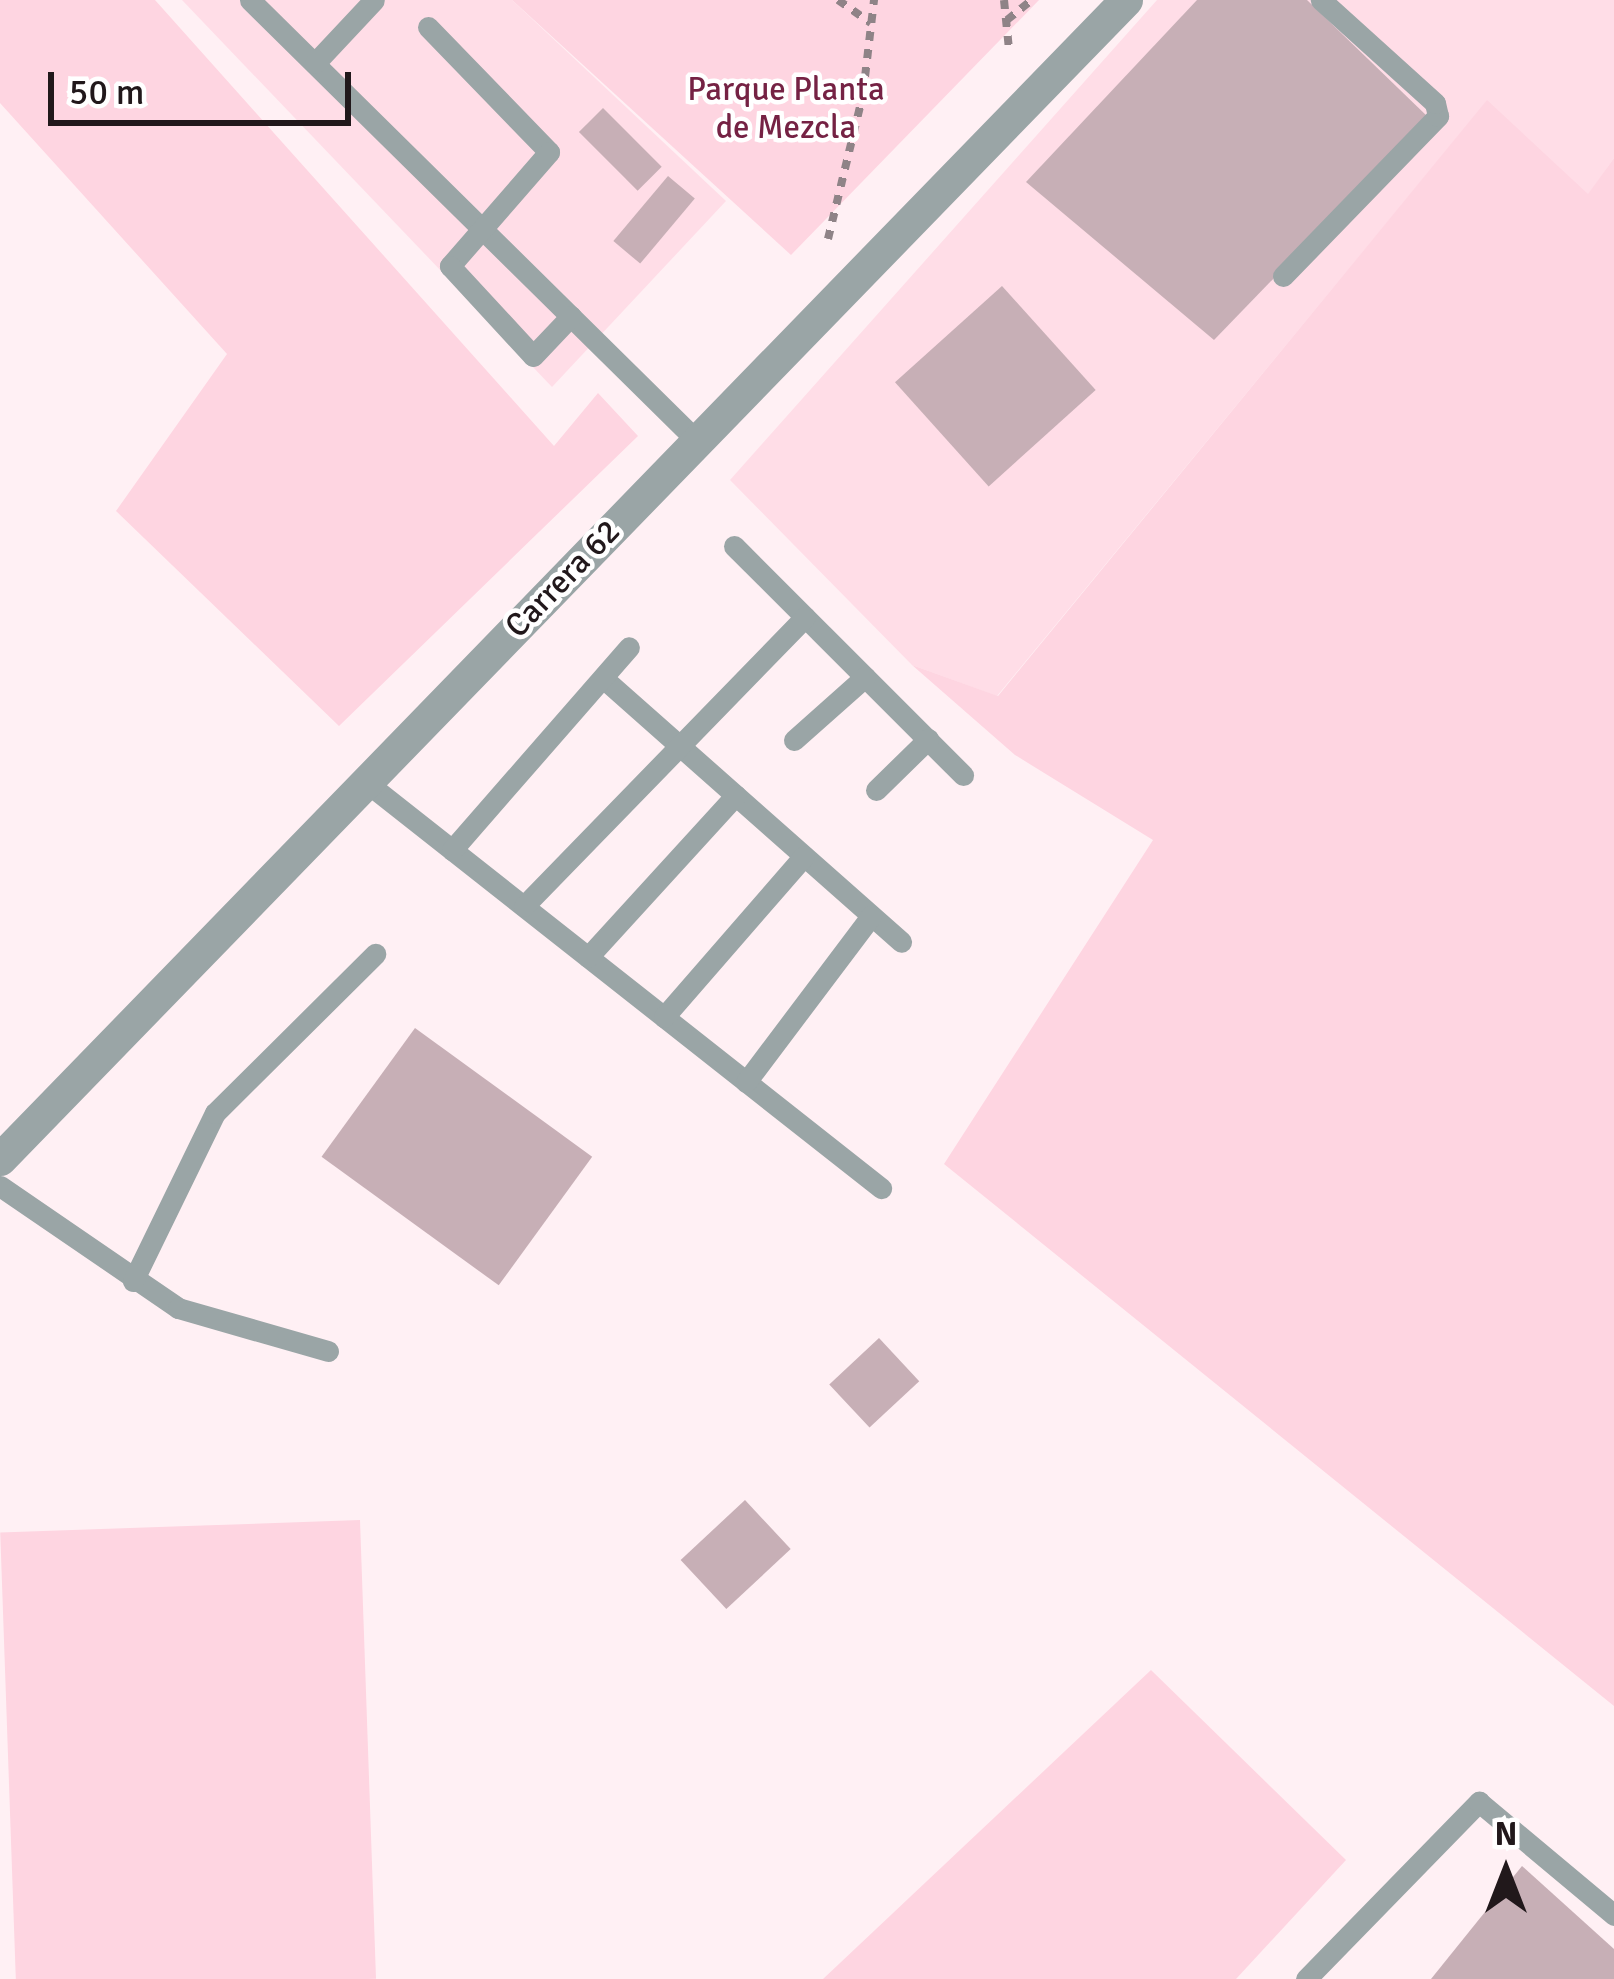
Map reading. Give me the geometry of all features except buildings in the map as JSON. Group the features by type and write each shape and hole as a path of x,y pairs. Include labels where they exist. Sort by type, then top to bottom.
{"street":[{"name":"Carrera 62","path":"0,1159 1126,0"}],"lane":[{"path":"250,0 698,441"},
{"path":"315,64 374,0"},
{"path":"1283,276 1438,116 1435,103 1321,0"},
{"path":"428,27 549,152 450,266 533,356 571,316"},
{"path":"734,546 963,775"},
{"path":"524,906 805,617"},
{"path":"452,850 629,647"},
{"path":"794,740 865,677"},
{"path":"603,678 901,942"},
{"path":"876,790 928,739"},
{"path":"366,782 880,1188"},
{"path":"588,957 736,795"},
{"path":"664,1018 804,856"},
{"path":"746,1082 871,916"},
{"path":"133,1281 215,1113 375,954"},
{"path":"0,1186 133,1281 215,1322 328,1351"},
{"path":"1306,1979 1479,1802 1614,1915"}],"path":[{"path":"838,0 872,24"},
{"path":"828,239 874,0"},
{"path":"1004,0 1010,50"},
{"path":"1006,21 1032,0"}],"shaded area":[{"path":"182,0 512,0 726,201 552,387"},
{"path":"1157,0 1614,0 1614,158 1588,195 1487,101 997,696 912,665 730,480"}],"green space":[{"path":"0,0 155,0 554,446 598,393 638,436 339,726 116,511 227,354 0,103"},
{"name":"Parque Planta de Mezcla","path":"512,0 1039,0 791,255"},
{"path":"1487,100 1588,194 1614,158 1614,1706 944,1164 1153,840 1015,755 912,665 998,696"},
{"path":"360,1520 376,1979 16,1979 0,1533"},
{"path":"1151,1670 1346,1860 1236,1979 823,1979"}]}
